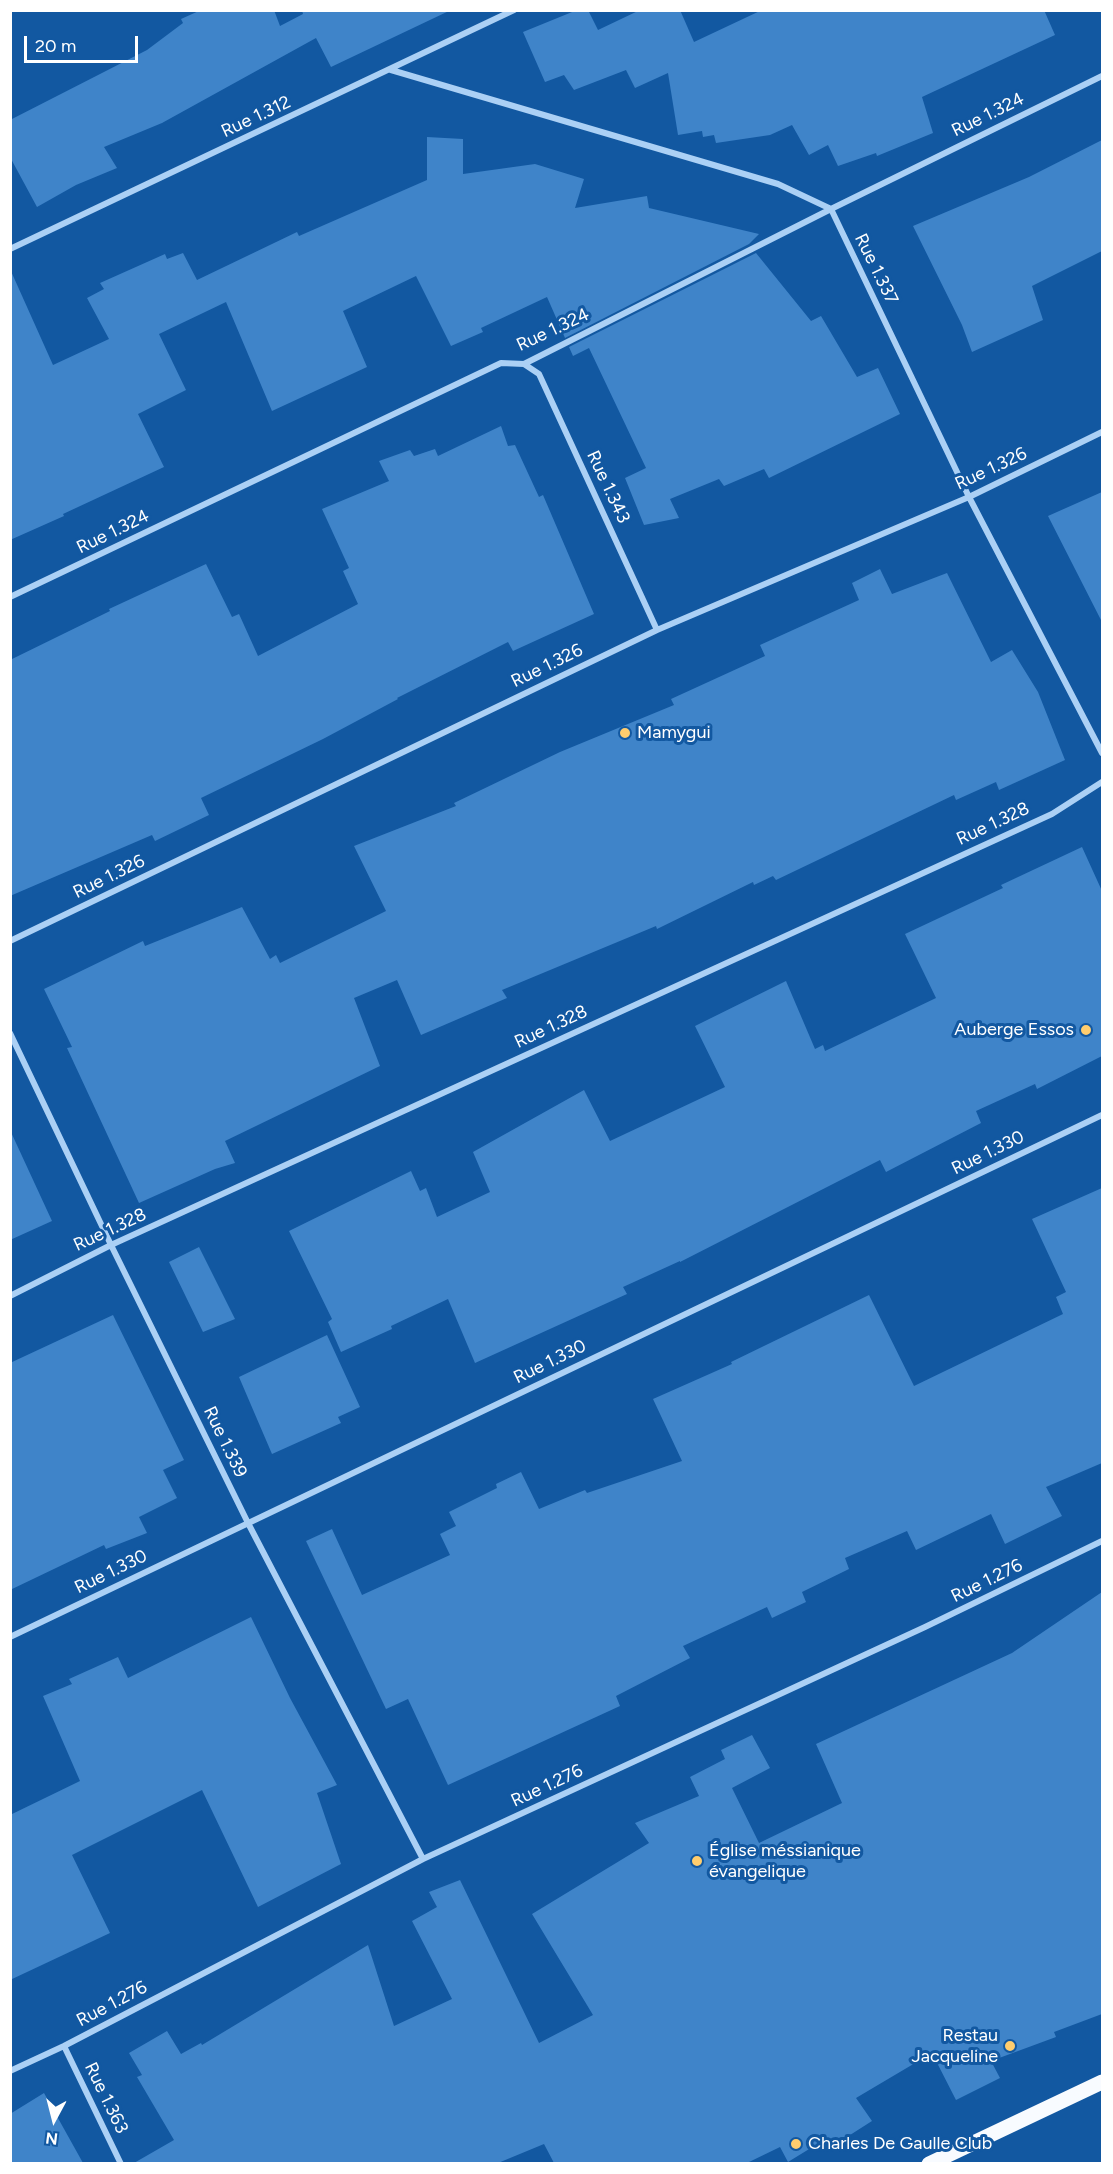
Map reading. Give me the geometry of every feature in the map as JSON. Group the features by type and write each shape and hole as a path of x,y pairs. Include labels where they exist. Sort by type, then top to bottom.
{"main road":[{"path":"929,2163 1102,2082"}],"street":[{"name":"Rue 1.312","path":"10,249 514,10"},
{"path":"391,70 778,184 831,209"},
{"name":"Rue 1.324","path":"10,597 501,363 524,364 831,209 1102,76"},
{"name":"Rue 1.337","path":"831,209 969,497 1102,753"},
{"name":"Rue 1.343","path":"524,364 540,374 657,630"},
{"name":"Rue 1.326","path":"10,941 657,630 969,497 1102,432"},
{"name":"Rue 1.328","path":"10,1296 111,1245 1052,814 1102,782"},
{"name":"Rue 1.339","path":"10,1033 248,1523 423,1859"},
{"name":"Rue 1.330","path":"10,1637 1102,1115"},
{"name":"Rue 1.276","path":"10,2071 64,2046 423,1859 926,1627 1102,1541"},
{"name":"Rue 1.363","path":"64,2046 121,2163"}],"building":[{"path":"201,10 274,10 280,26 303,14 302,10 451,10 331,67 316,38 162,123 104,147 117,168 76,185 37,207 10,157 10,120 147,50 183,23 181,19"},
{"path":"577,10 588,10 598,30 640,10 680,10 694,42 762,10 1044,10 1055,35 922,97 933,133 877,156 876,153 838,166 828,145 809,155 792,125 770,135 716,143 714,135 703,137 702,131 678,135 668,73 635,88 626,70 574,90 564,75 545,82 523,32"},
{"path":"427,137 463,139 463,174 535,164 584,179 575,208 647,196 649,208 759,234 749,244 565,338 547,297 481,328 483,332 451,346 416,276 343,311 367,367 272,411 226,302 159,334 186,390 138,414 164,467 10,540 10,269 53,365 109,339 87,298 104,289 100,283 165,254 167,259 183,253 197,280 297,232 299,236 427,180"},
{"path":"1102,140 1102,251 1032,286 1043,320 972,352 962,325 913,226 1029,177"},
{"path":"756,253 811,321 821,316 857,377 878,368 900,414 769,478 764,469 724,486 719,479 670,499 679,518 644,525 625,478 646,468 589,348 573,356 569,347"},
{"path":"501,426 508,446 515,445 539,497 543,495 594,614 513,651 508,642 397,698 323,739 201,798 209,815 155,841 152,835 10,896 10,660 110,611 109,609 206,564 232,617 239,614 258,656 358,604 343,571 349,568 322,509 389,481 379,461 410,450 414,456 435,449 438,456"},
{"path":"1102,492 1102,622 1048,516"},
{"path":"880,569 892,594 947,573 991,662 1012,650 1038,692 1065,760 999,790 996,782 956,800 954,795 776,880 773,876 754,885 753,882 657,929 656,926 502,990 507,998 421,1035 397,980 354,998 380,1066 225,1141 235,1163 215,1169 139,1203 67,1048 72,1047 44,989 143,941 145,946 242,907 270,959 276,955 280,963 386,911 354,846 456,806 454,803 560,752 674,705 671,699 765,656 760,645 859,600 852,583"},
{"path":"1082,847 1102,891 1102,1056 1037,1089 1035,1084 976,1111 981,1123 886,1172 880,1160 680,1262 623,1287 627,1294 475,1363 448,1299 391,1326 392,1329 341,1352 328,1322 332,1319 289,1231 411,1171 420,1191 426,1188 437,1217 490,1192 473,1152 584,1090 610,1141 725,1087 695,1026 786,981 815,1049 823,1045 825,1051 936,998 905,934 1003,888 1001,885"},
{"path":"10,1130 52,1221 10,1240"},
{"path":"1102,1188 1102,1463 1046,1487 1062,1516 1005,1544 991,1514 916,1550 907,1531 845,1558 849,1569 802,1592 806,1602 772,1618 767,1607 683,1646 690,1658 616,1696 620,1706 448,1785 408,1699 386,1709 306,1541 332,1529 362,1595 450,1555 440,1534 456,1526 449,1512 497,1488 496,1484 521,1472 539,1509 585,1490 587,1493 682,1461 653,1399 732,1364 731,1362 869,1295 914,1386 1063,1314 1056,1297 1066,1292 1032,1219"},
{"path":"199,1247 235,1319 203,1332 169,1262"},
{"path":"113,1315 184,1460 163,1470 177,1498 139,1517 147,1533 106,1549 104,1545 10,1590 10,1363"},
{"path":"327,1335 360,1407 338,1417 341,1423 272,1454 239,1377"},
{"path":"1102,1592 1102,2014 1054,2032 1056,2037 991,2061 1000,2078 956,2100 932,2053 856,2098 872,2121 825,2151 819,2143 788,2162 780,2147 747,2163 554,2163 544,2144 498,2163 134,2163 174,2140 137,2077 142,2075 129,2053 167,2031 181,2054 201,2043 202,2045 368,1945 394,2026 452,1999 412,1921 437,1907 429,1892 460,1880 539,2043 593,2015 532,1914 649,1843 635,1823 699,1796 690,1777 725,1759 721,1750 752,1735 770,1768 732,1788 759,1843 842,1803 816,1744 1012,1653"},
{"path":"251,1617 290,1698 337,1785 317,1793 341,1864 258,1907 202,1790 72,1855 110,1933 10,1980 10,1815 80,1781 43,1696 72,1684 69,1679 118,1657 128,1678"},
{"path":"44,2093 83,2163 10,2163 10,2114"}],"place":[{"name":"Mamygui","path":"625,733"},
{"name":"Auberge Essos","path":"1086,1030"},
{"name":"Église méssianique évangelique","path":"697,1861"},
{"name":"Restau Jacqueline","path":"1010,2046"},
{"name":"Charles De Gaulle Club","path":"796,2144"}]}
